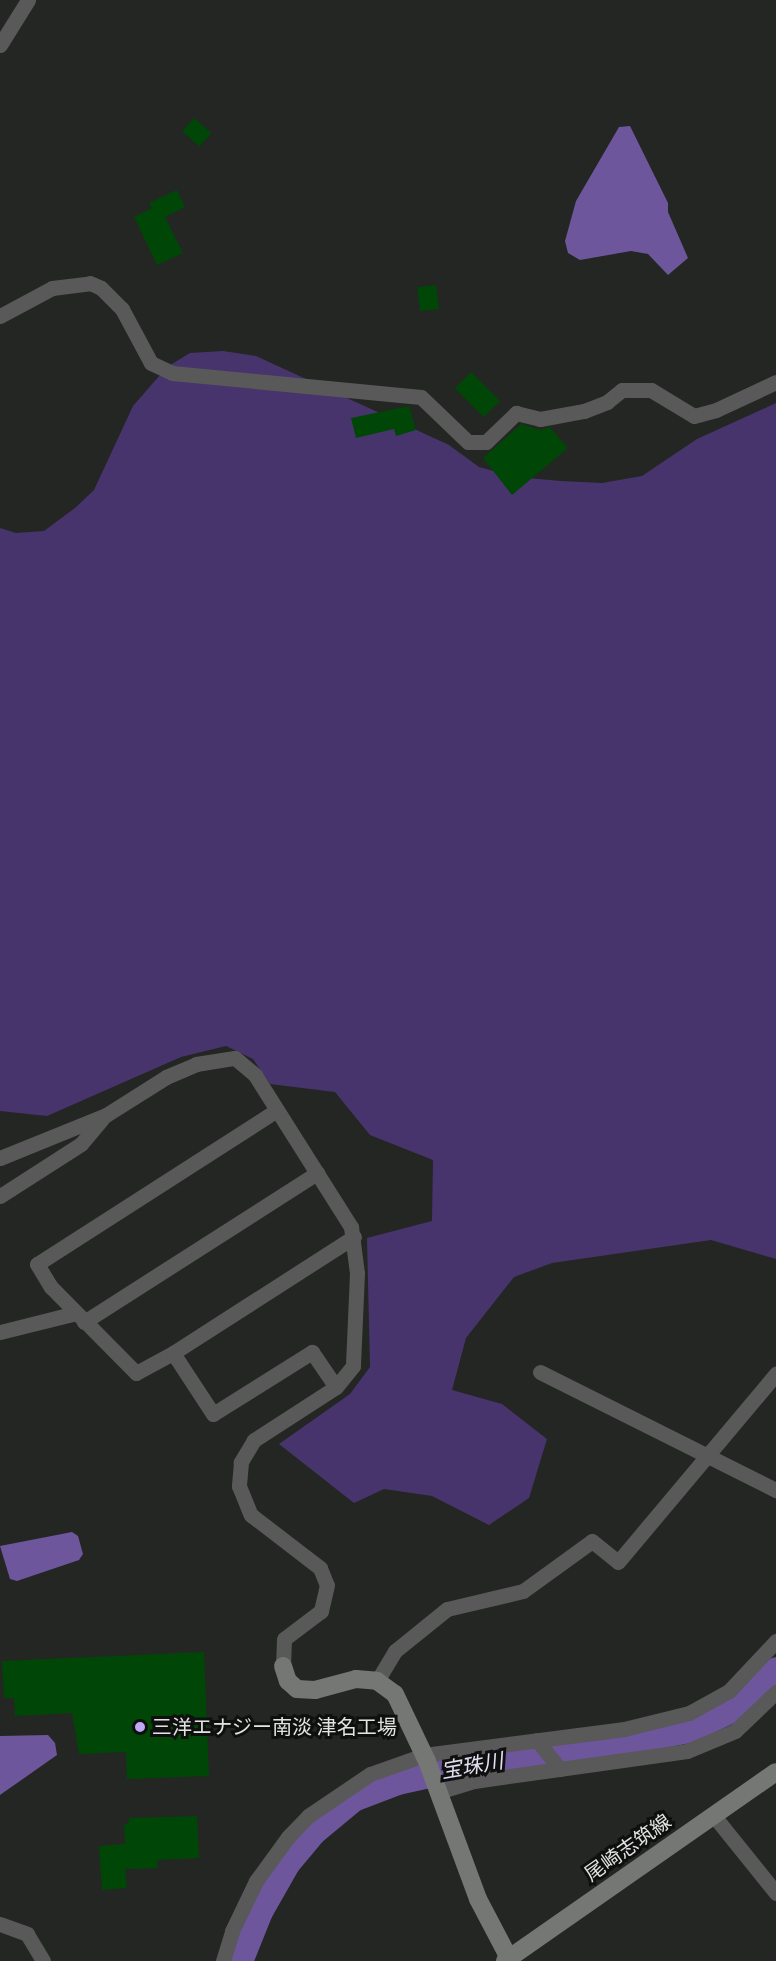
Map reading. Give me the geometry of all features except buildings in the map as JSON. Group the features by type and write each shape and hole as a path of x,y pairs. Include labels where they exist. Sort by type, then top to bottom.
{"street":[{"path":"0,45 28,0"},
{"path":"0,316 52,288 90,284 101,288 122,309 151,363 172,373 421,397 468,442 486,442 516,413 540,419 584,411 607,402 622,390 651,390 693,416 716,410 776,382"},
{"path":"0,1158 106,1115 166,1077 221,1057 235,1058 247,1067 317,1173 354,1237 357,1273 355,1358 348,1375 336,1387 254,1440 241,1462 239,1486 250,1515 320,1568 327,1585 321,1611 284,1639 283,1666 288,1681 297,1689 315,1690 356,1679 377,1681 394,1694 425,1758 478,1899 507,1959"},
{"path":"277,1110 37,1264 51,1287 136,1373 173,1353 354,1237"},
{"path":"0,1196 81,1143 106,1115"},
{"path":"0,1332 80,1318 317,1173"},
{"path":"173,1353 213,1414 312,1352 336,1387"},
{"path":"540,1372 711,1455 776,1490"},
{"path":"377,1681 395,1651 447,1609 523,1591 591,1541 618,1562 711,1455 776,1374"},
{"path":"223,1961 232,1931 256,1881 288,1837 316,1810 370,1774 425,1758 624,1729 689,1713 729,1691 776,1641"},
{"path":"437,1790 474,1781 687,1750 735,1731 776,1692"},
{"path":"537,1740 560,1769"},
{"name":"尾崎志筑線","path":"507,1959 776,1772"},
{"path":"714,1816 776,1893"},
{"path":"0,1924 27,1934 44,1961"}],"shaded area":[{"path":"630,126 668,203 668,212 688,258 668,275 648,254 631,251 580,260 568,253 565,241 576,201 619,127"},
{"path":"223,351 256,356 449,445 479,467 516,477 602,483 642,476 697,439 776,403 776,1259 711,1240 552,1263 514,1277 466,1338 452,1390 502,1404 547,1439 529,1498 489,1525 432,1496 384,1489 354,1503 279,1444 350,1394 370,1367 367,1238 432,1221 433,1160 370,1135 335,1092 270,1084 253,1059 226,1046 181,1057 47,1116 0,1111 0,528 16,533 44,531 75,508 94,490 133,406 167,367 190,353"},
{"path":"72,1532 78,1536 83,1554 79,1560 17,1581 10,1579 0,1546"},
{"path":"48,1735 55,1743 57,1755 0,1795 0,1736"}],"waterway":[{"name":"宝珠川","path":"239,1961 259,1911 287,1862 313,1831 353,1798 397,1781 470,1765 582,1750 689,1729 735,1707 776,1670"}],"place":[{"name":"三洋エナジー南淡 津名工場","path":"140,1727"}]}
